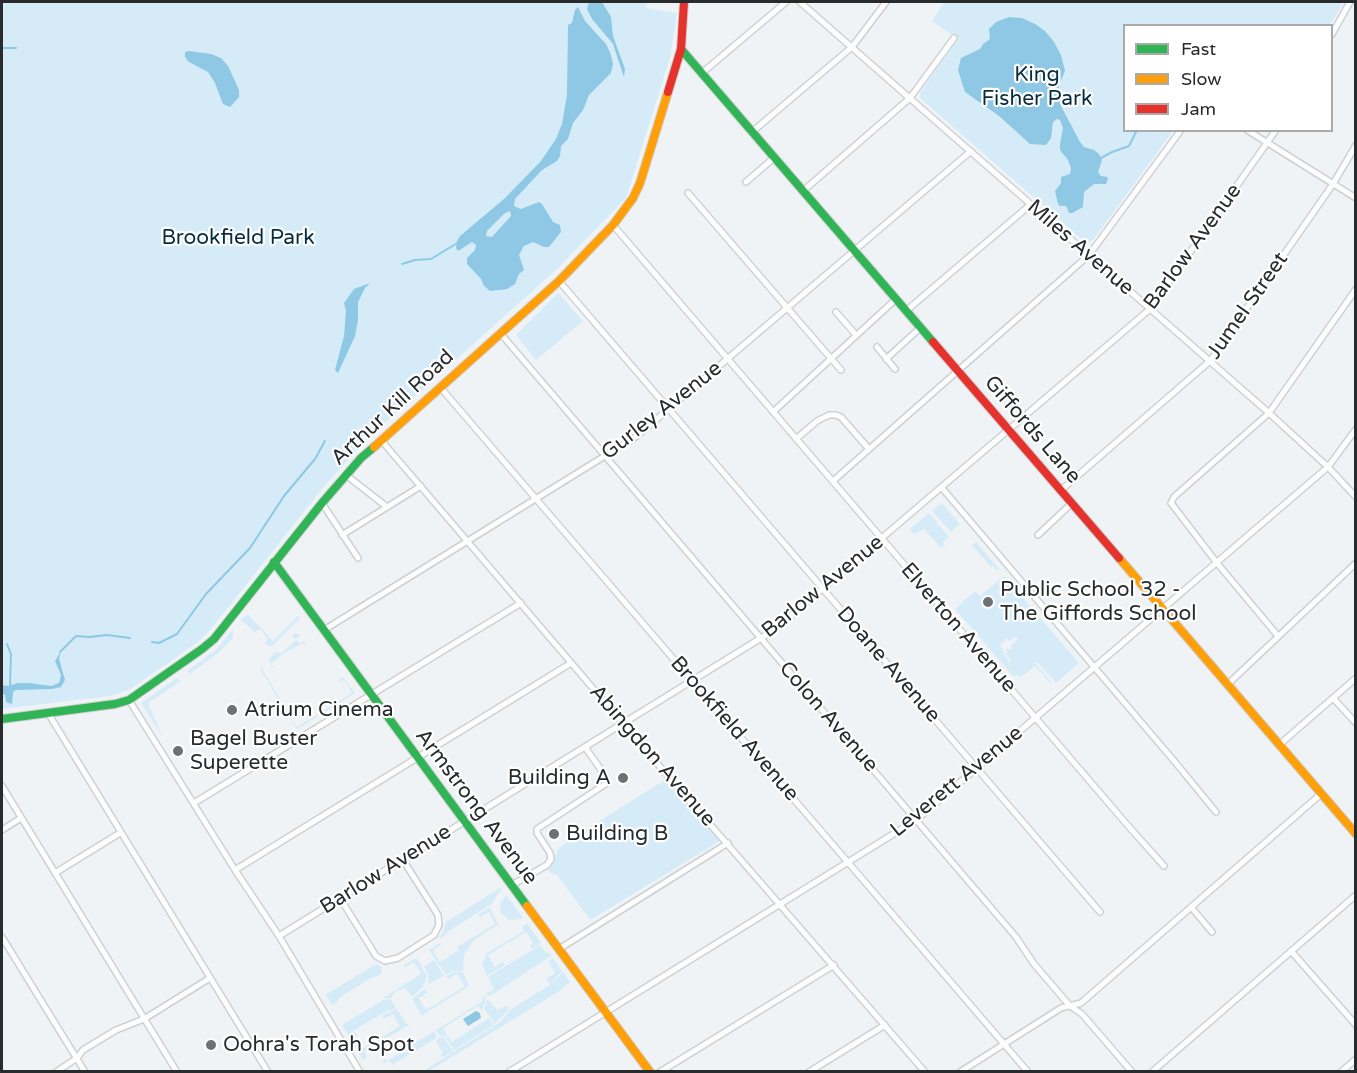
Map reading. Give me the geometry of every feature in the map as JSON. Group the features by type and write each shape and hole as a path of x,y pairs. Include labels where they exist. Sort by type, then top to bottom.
{"street":[{"name":"Arthur Kill Road","path":"2,719 115,704 129,700 214,639 346,475 381,440 559,281 613,225 633,198 640,183 681,49 684,2"},
{"path":"702,73 786,2"},
{"name":"Miles Avenue","path":"800,2 1269,413 1328,466 1356,497"},
{"path":"752,132 852,47 886,2"},
{"path":"1333,32 1350,2"},
{"path":"803,191 910,98 954,38"},
{"name":"Giffords Lane","path":"681,49 1356,834"},
{"path":"833,481 1089,255 1180,132"},
{"path":"1250,132 1356,198"},
{"name":"Barlow Avenue","path":"279,936 761,639 823,589 1150,309 1275,132"},
{"name":"Jumel Street","path":"1060,491 1210,361 1334,184 1356,145"},
{"name":"Gurley Avenue","path":"324,630 637,436 971,151"},
{"path":"746,182 775,158"},
{"path":"688,193 841,370"},
{"path":"906,311 1030,205"},
{"name":"Elverton Avenue","path":"613,225 1164,866"},
{"name":"Doane Avenue","path":"559,281 1100,912"},
{"path":"1278,636 1171,503 1174,497 1269,413 1356,289"},
{"path":"773,412 896,299"},
{"path":"836,312 856,335"},
{"path":"886,359 921,328"},
{"name":"Colon Avenue","path":"501,334 1016,937 1034,964 1070,1006 1082,1014 1132,1071"},
{"path":"877,348 895,369"},
{"name":"Brookfield Avenue","path":"440,387 1028,1071"},
{"path":"796,439 817,421 829,415 836,415 841,417 868,448"},
{"name":"Leverett Avenue","path":"509,1071 916,820 1328,466 1356,429"},
{"name":"Abingdon Avenue","path":"381,440 925,1071"},
{"path":"346,475 387,507"},
{"path":"342,535 421,486"},
{"path":"942,488 1216,812"},
{"path":"322,504 358,558"},
{"path":"1038,535 1071,504"},
{"name":"Armstrong Avenue","path":"274,562 370,695 650,1071"},
{"path":"1227,685 1356,563"},
{"path":"194,803 521,603"},
{"path":"235,870 571,663"},
{"path":"1279,745 1356,678"},
{"path":"1334,698 1356,723"},
{"path":"129,700 279,936 360,1071"},
{"path":"48,713 268,1071"},
{"path":"512,885 547,865 551,859 537,829 608,781 585,747"},
{"path":"2,786 177,1071"},
{"path":"960,1071 1061,1008 1081,1003 1321,794"},
{"path":"2,830 21,818"},
{"path":"55,873 120,833"},
{"path":"559,949 728,843"},
{"path":"340,898 376,956 385,961 398,958 434,935 439,925 438,915 403,860"},
{"path":"1152,1071 1356,895"},
{"path":"1191,907 1212,932"},
{"path":"2,937 85,1071"},
{"path":"1291,951 1356,1025"},
{"path":"660,1071 834,965"},
{"path":"56,1071 77,1058 83,1050 116,1030 144,1019 210,978"},
{"path":"809,1071 885,1025"},
{"path":"1341,1071 1356,1059"}],"green space":[{"name":"Brookfield Park","path":"2,2 648,2 646,8 677,13 670,58 626,198 556,270 366,440 322,489 210,630 198,642 129,690 110,696 2,709"},
{"name":"King Fisher Park","path":"944,2 1344,2 1331,24 1123,24 1123,132 1172,132 1093,240 1086,243 920,98 920,93 958,39 932,21"},
{"path":"558,293 583,321 536,360 516,335"},
{"path":"942,503 960,524 951,532 932,511"},
{"path":"929,513 938,523 936,526 939,525 949,537 943,542 945,545 941,548 924,529 914,534 910,529"},
{"path":"976,542 999,569 997,571 972,545"},
{"path":"1004,576 1079,663 1056,683 1037,662 1035,663 1051,684 1035,666 1021,677 1017,675 1014,677 955,609 975,591 980,596","holes":["1015,637 1018,639 1011,645 1012,649 1006,649 1011,660 1009,662 1000,645 1007,638 1009,641"]},
{"path":"248,614 273,641 298,616 300,618 272,646 268,646 265,643 268,639 260,629 254,633 240,620"},
{"path":"233,629 233,638 218,653 190,674 187,671 217,649"},
{"path":"295,633 300,635 296,639 299,643 304,641 307,646 303,643 286,652 271,663 272,668 269,659 277,651 281,654 296,640 292,636"},
{"path":"261,667 297,727 352,693 344,680 339,682 342,676 355,693 297,729 260,669"},
{"path":"177,678 181,681 148,703 162,736 141,703"},
{"path":"665,780 720,841 592,919 589,918 556,874 550,873 548,869 559,848"},
{"path":"500,888 502,890 493,903 449,931 441,939 439,938 446,922"},
{"path":"506,895 523,918 509,920 501,913 500,904"},
{"path":"490,907 500,929 497,925 474,940 464,955 463,971 452,971 446,975 429,950 440,943 441,945 433,950 440,962 459,950 457,947 495,924 489,912 480,917 478,915"},
{"path":"527,923 541,943 532,949 530,946 533,943 526,932 488,955 495,967 503,962 505,965 487,976 482,964 487,953 524,931 522,927"},
{"path":"540,945 551,956 490,996 485,994 494,989 488,977"},
{"path":"417,958 427,976 423,987 412,997 405,988 396,991 391,998 383,998 421,974 414,962 405,968 404,965"},
{"path":"553,958 562,971 550,984 546,979 555,973 548,961"},
{"path":"434,960 444,976 429,984 428,974 424,967"},
{"path":"376,964 381,966 382,974 371,978 341,997 333,1006 325,995"},
{"path":"453,972 463,972 469,986 419,1017 421,1014 412,999 425,989 427,993 419,998 426,1010 465,986 457,974 449,979 446,976"},
{"path":"563,972 570,982 558,992 437,1066 423,1071 499,1023 511,1009 550,985"},
{"path":"482,996 486,998 482,1010 485,1014 478,1006 443,1028 447,1035 445,1037 439,1035 436,1030 483,1001"},
{"path":"391,999 396,1008 381,1014 352,1032 349,1037 342,1025 383,1000"},
{"path":"487,999 498,1010 507,1005 509,1009 495,1024 484,1008"},
{"path":"397,1009 406,1024 410,1024 365,1052 367,1057 363,1060 350,1039 354,1033 362,1049 400,1026 393,1014 384,1019 382,1015"},
{"path":"489,1018 494,1025 454,1050 446,1038 448,1036 452,1042"},
{"path":"434,1031 437,1036 435,1039 392,1065 390,1061 383,1063 384,1058 387,1061"},
{"path":"440,1037 444,1038 453,1051 442,1058 440,1055 443,1053 436,1041"}],"water":[{"path":"589,2 602,2 611,17 613,36 625,69 624,77 613,44 592,19 587,9"},
{"path":"578,7 585,21 606,44 613,64 611,73 589,95 583,110 573,123 568,139 561,146 557,161 542,170 515,199 514,206 521,209 539,202 542,204 553,222 560,225 561,232 549,247 533,242 524,246 519,255 524,270 519,274 515,284 507,289 490,291 467,264 467,258 475,250 476,245 472,242 458,251 457,241 504,199 541,161 556,139 562,124 567,95 568,25 572,23","holes":["510,211 511,216 492,237 486,236 487,231 505,213"]},
{"path":"1009,17 1022,18 1035,24 1054,42 1061,55 1065,71 1059,85 1061,106 1080,142 1084,147 1099,154 1102,160 1098,172 1101,176 1107,177 1106,184 1094,184 1084,192 1083,207 1072,213 1069,213 1066,206 1058,204 1055,191 1061,183 1061,177 1070,174 1071,168 1060,150 1063,128 1060,120 1053,122 1051,138 1046,145 1030,144 999,116 965,92 958,70 961,58 980,49 990,39 989,29 996,22"},
{"path":"185,52 211,54 221,58 228,66 239,90 239,97 230,107 223,104 208,72 189,62 185,57"},
{"path":"370,283 358,302 355,336 338,373 335,370 344,336 346,311 344,303 354,289"},
{"path":"61,651 59,659 65,680 61,687 16,690 13,692 12,704 6,702 5,695 2,693 2,685 29,683 51,686 59,683 61,675 55,661"},
{"path":"476,1011 480,1013 481,1018 468,1026 463,1019"}],"waterway":[{"path":"2,48 16,48"},
{"path":"1101,158 1129,146 1136,132"},
{"path":"402,264 431,259 459,242"},
{"path":"152,642 159,643 177,634 206,594 250,548 284,496 315,459 325,441"},
{"path":"60,652 76,636 107,635 130,638"},
{"path":"7,644 11,654 10,686"}],"traffic: fast":[{"path":"681,49 933,342"},
{"path":"2,719 115,704 129,700 202,649 214,639 322,503 361,458 374,447"},
{"path":"274,562 527,906"}],"traffic: slow":[{"path":"374,447 559,281 613,225 633,198 640,183 668,92"},
{"path":"1119,558 1356,834"},
{"path":"527,906 650,1072"}],"traffic: jam":[{"path":"668,92 681,49 684,2"},
{"path":"933,342 1119,558"}],"place":[{"name":"Public School 32 - The Giffords School","path":"988,602"},
{"name":"Atrium Cinema","path":"232,710"},
{"name":"Bagel Buster Superette","path":"178,751"},
{"name":"Building A","path":"623,778"},
{"name":"Building B","path":"554,834"},
{"name":"Oohra's Torah Spot","path":"211,1045"}]}
